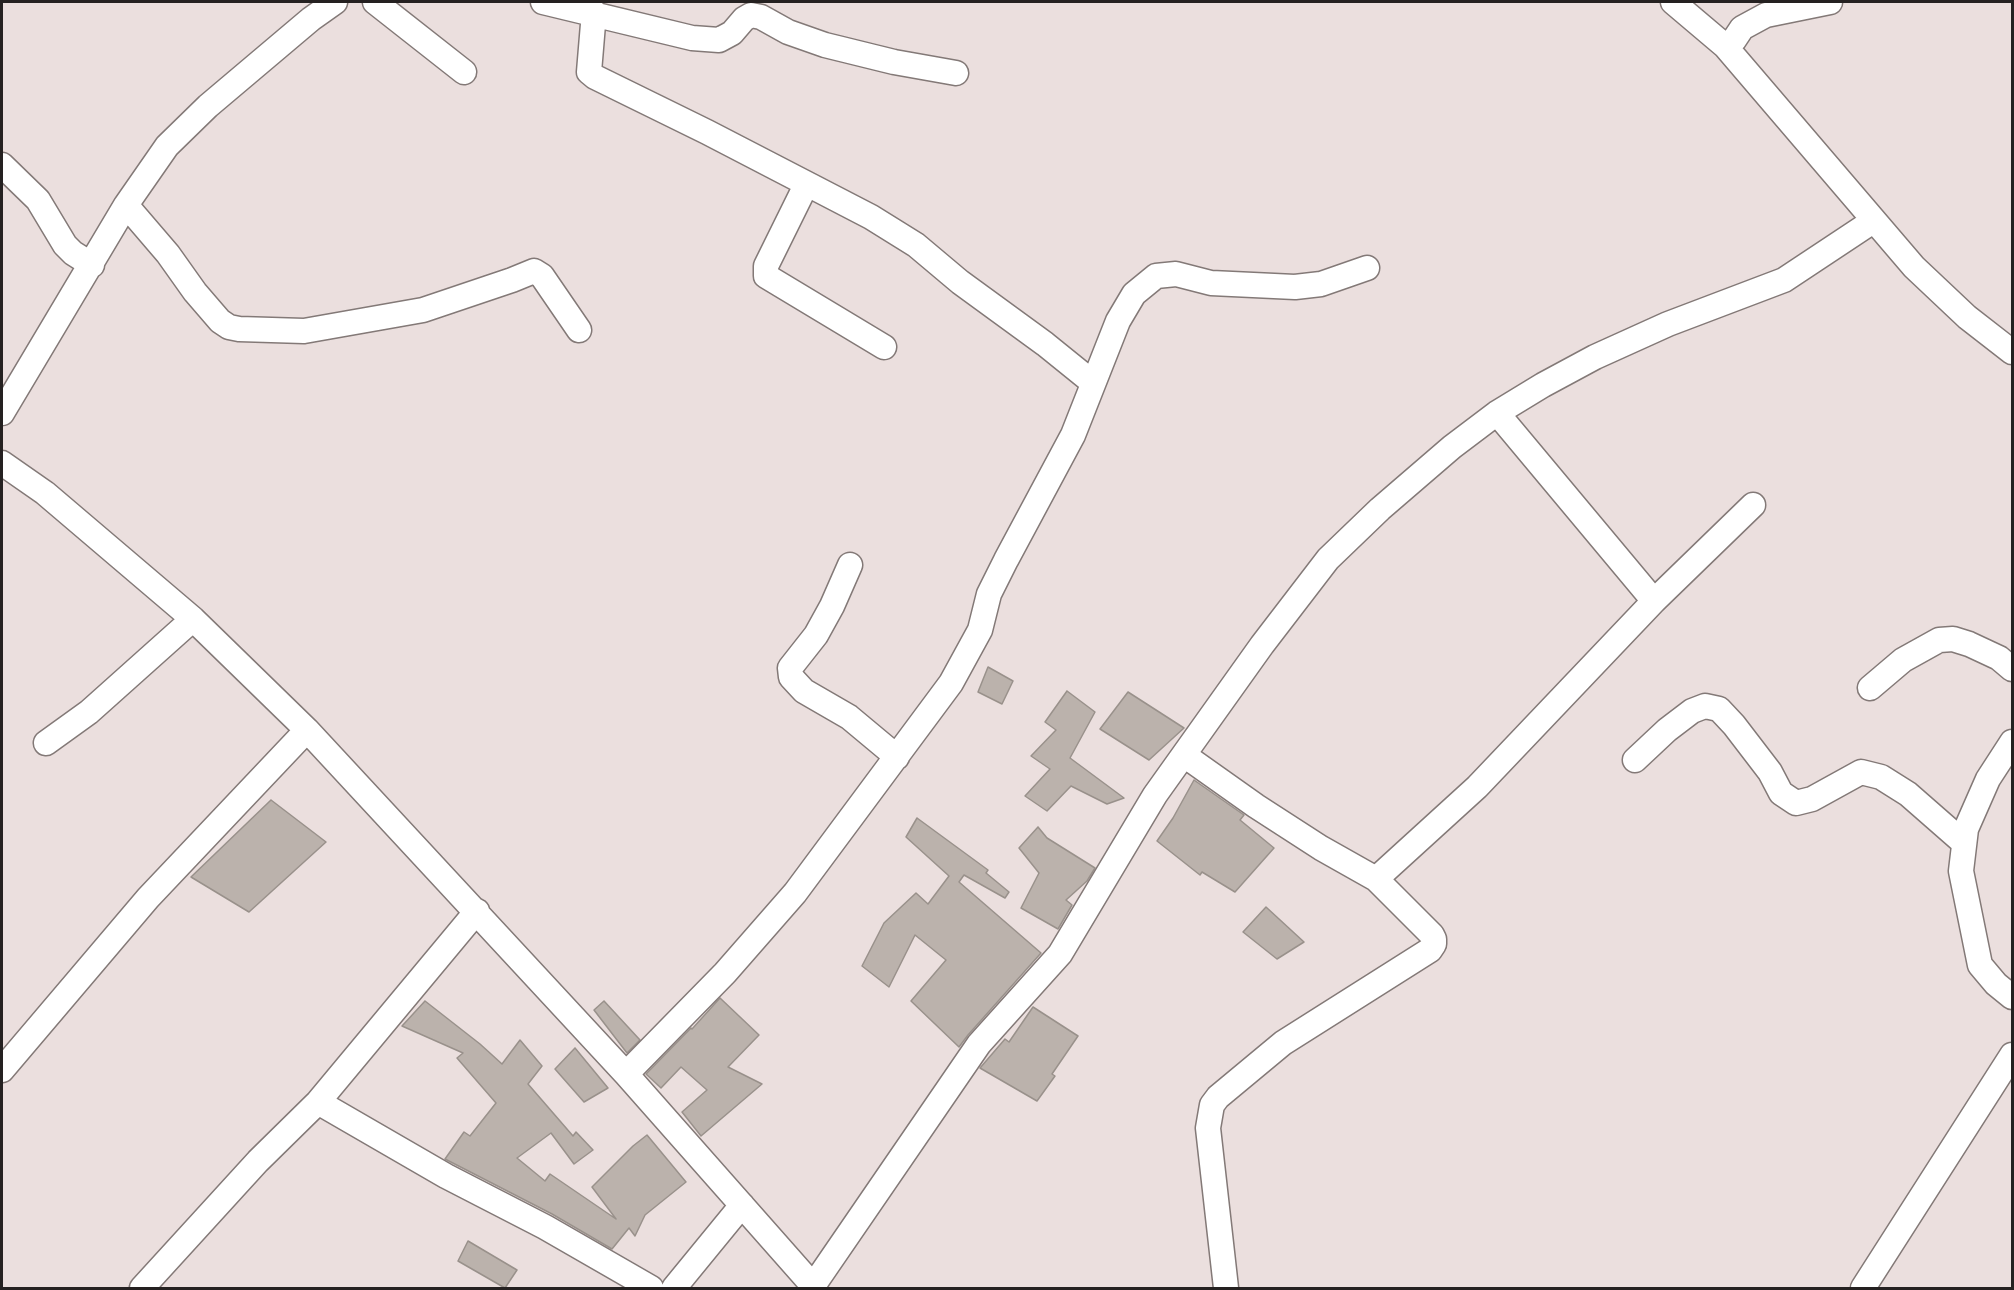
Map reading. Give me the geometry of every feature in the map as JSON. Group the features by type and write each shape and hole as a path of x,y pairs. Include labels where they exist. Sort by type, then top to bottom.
{"street":[{"path":"2,413 126,205 167,146 207,106 311,19 335,2"},
{"path":"375,2 464,72"},
{"path":"543,2 594,12 692,38 719,40 732,33 744,19 751,15 761,17 788,32 825,45 894,63 956,73"},
{"path":"1673,2 1725,46 1914,267 1967,318 2013,352"},
{"path":"1725,46 1734,40 1743,28 1766,15 1830,2"},
{"path":"594,12 589,72 595,77 871,217 916,245 960,282 1045,344 1092,382"},
{"path":"2,165 38,200 73,253 92,264"},
{"path":"806,185 766,266 766,276 884,347"},
{"path":"126,205 168,254 219,321 229,327 304,331 423,310 534,271 542,276 579,330"},
{"path":"2,463 53,500 193,619 308,730 626,1074 814,1287 972,1053 1060,954 1136,824 1262,645 1328,559 1452,447 1497,413 1595,357 1668,324 1784,280 1873,221"},
{"path":"626,1074 724,973 795,893 951,683 980,630 989,594 1073,435 1092,382 1123,312 1134,294 1156,276 1176,274 1211,283 1295,287 1321,284 1367,268"},
{"path":"1497,413 1654,601"},
{"path":"1376,879 1477,788 1654,601 1753,505"},
{"path":"850,565 816,635 794,660 790,668 791,677 804,691 849,717 897,758"},
{"path":"46,743 89,712 193,619"},
{"path":"1870,688 1903,660 1940,640 1953,639 1970,644 1999,658 2013,669"},
{"path":"1635,760 1667,730 1692,711 1705,706 1719,709 1734,724 1770,772 1781,792 1796,803 1812,799 1861,772 1881,777 1908,794 1964,843"},
{"path":"2,1070 148,898 308,730"},
{"path":"2013,742 1988,779 1966,829 1961,871 1980,965 1996,984 2013,997"},
{"path":"1184,754 1265,812 1321,848 1376,879 1432,935 1434,944 1430,950 1283,1043 1218,1097 1212,1105 1208,1128 1226,1288"},
{"path":"142,1288 235,1186 318,1102 477,911"},
{"path":"1863,1288 2013,1055"},
{"path":"318,1102 446,1176 545,1227 651,1288"},
{"path":"674,1288 742,1205"}],"building":[{"path":"988,667 1013,681 1002,704 978,692"},
{"path":"1067,691 1095,712 1070,758 1124,798 1107,804 1071,786 1047,811 1025,796 1050,769 1031,756 1056,730 1045,722"},
{"path":"1128,692 1184,728 1149,760 1100,729"},
{"path":"1194,780 1244,815 1240,820 1274,848 1235,892 1202,872 1200,875 1157,841"},
{"path":"271,800 326,842 249,912 191,877"},
{"path":"917,818 988,870 986,873 1009,892 1005,898 964,875 959,882 1041,953 959,1047 911,1001 946,960 915,935 889,987 862,966 884,923 916,893 928,904 949,876 906,837"},
{"path":"1038,827 1047,838 1095,868 1087,881 1066,900 1072,905 1058,929 1021,908 1039,873 1019,848"},
{"path":"1266,907 1304,942 1277,959 1243,932"},
{"path":"720,998 759,1035 728,1067 762,1084 701,1136 682,1112 707,1090 681,1067 661,1088 646,1074"},
{"path":"425,1001 502,1064 520,1040 542,1066 528,1084 573,1136 576,1132 593,1150 574,1164 551,1133 517,1158 545,1181 550,1174 616,1219 592,1187 647,1135 686,1182 645,1215 635,1236 629,1228 612,1249 552,1214 445,1159 464,1132 470,1136 496,1103 457,1058 463,1053 402,1026"},
{"path":"604,1001 640,1040 627,1053 594,1010"},
{"path":"1033,1007 1078,1036 1052,1074 1055,1076 1037,1101 980,1068 1005,1039 1009,1042"},
{"path":"575,1048 608,1088 584,1102 555,1069"},
{"path":"468,1241 517,1270 505,1288 458,1261"}]}
